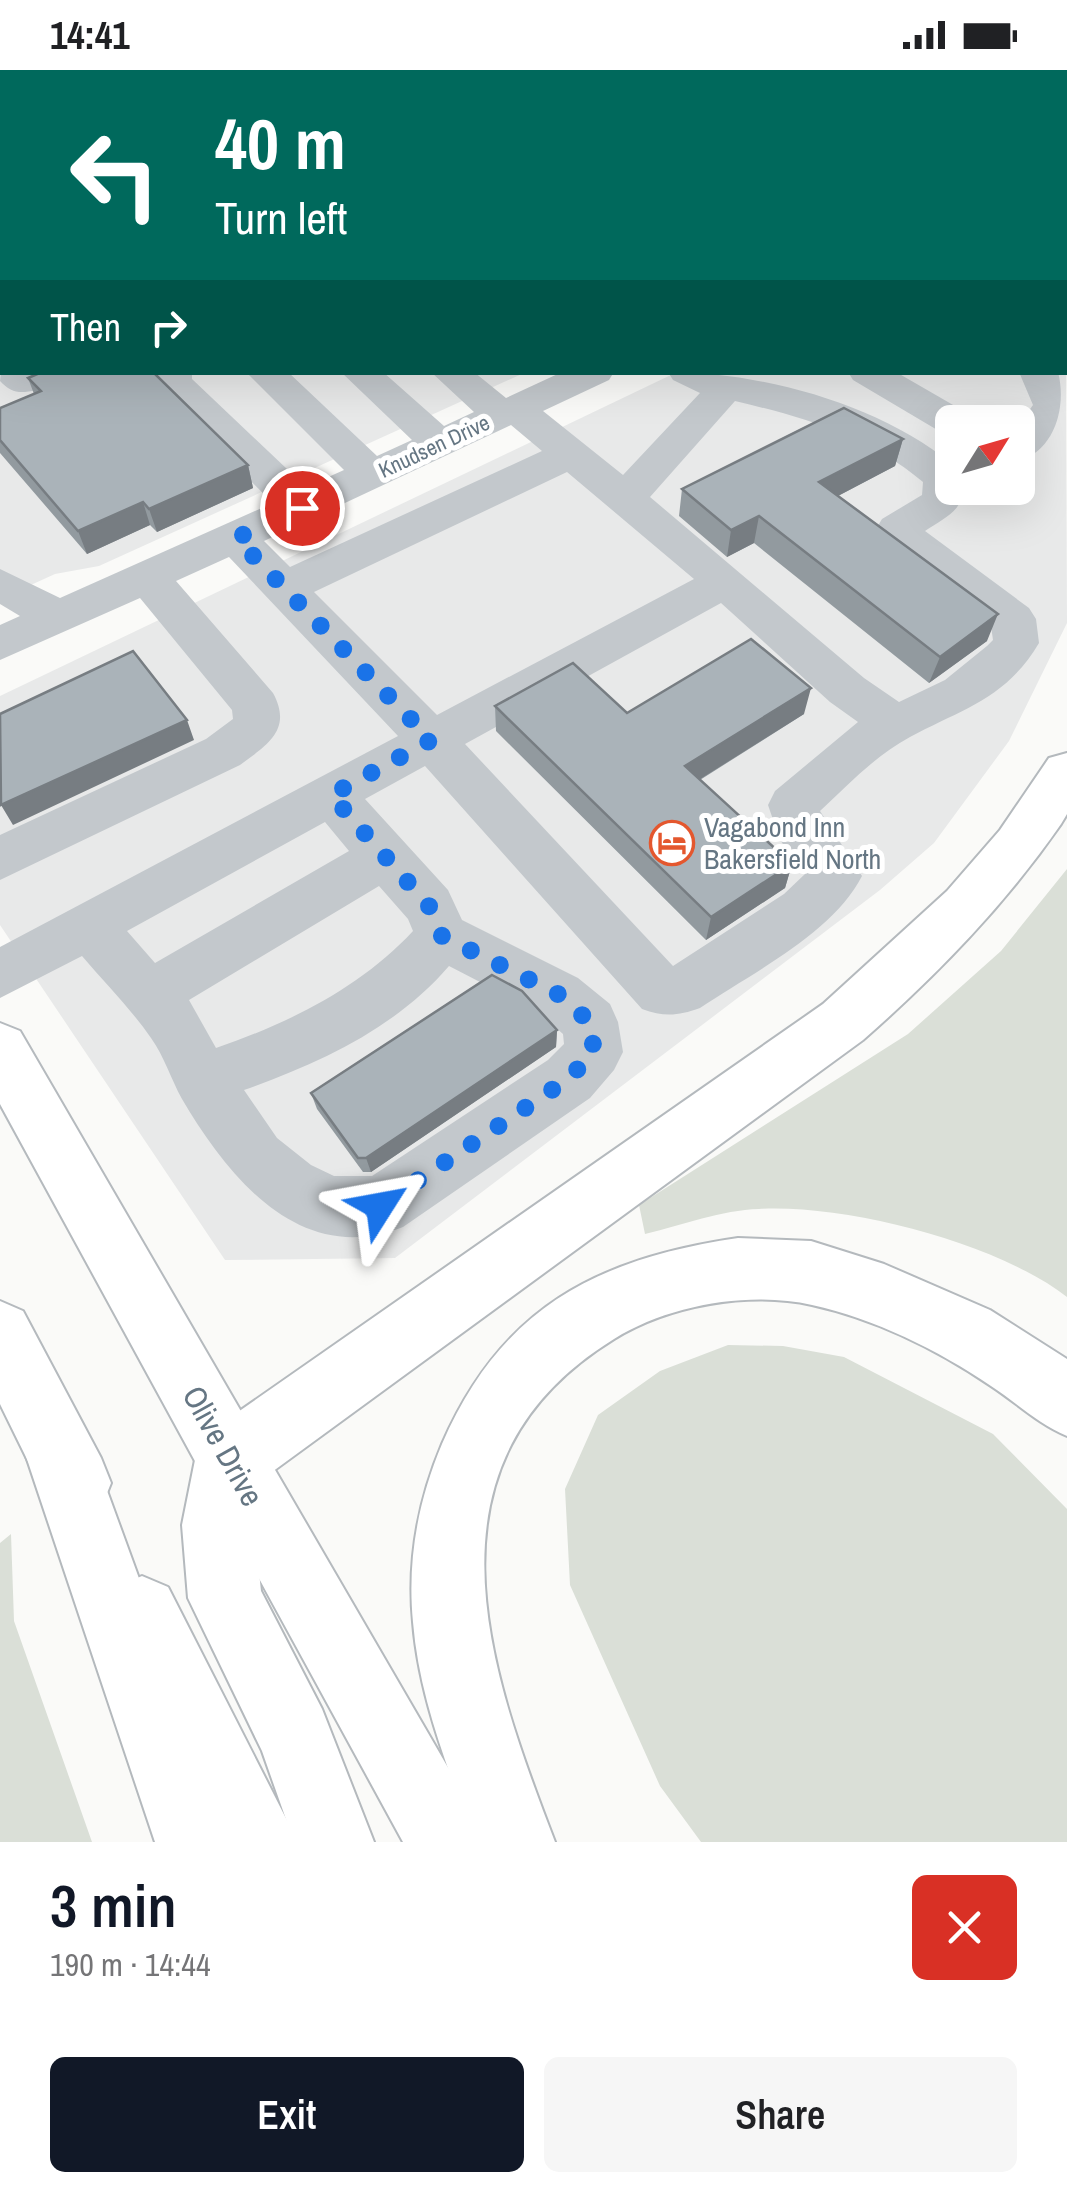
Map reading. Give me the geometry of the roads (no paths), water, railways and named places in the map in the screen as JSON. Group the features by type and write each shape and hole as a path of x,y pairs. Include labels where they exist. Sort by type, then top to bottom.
{"main road":[{"path":"334,1842 295,1736 225,1598 218,1525 230,1460 873,996 919,958 992,883 1067,772"},
{"name":"Olive Drive","path":"0,1049 447,1842"},
{"path":"515,1842 472,1723 448,1634 448,1548 465,1476 490,1414 529,1364 577,1320 627,1293 680,1276 732,1270 807,1272 894,1299 969,1334 1042,1381 1067,1402"},
{"path":"0,1334 258,1842"},
{"path":"56,1444 195,1842"}],"street":[{"path":"173,375 173,382 302,508"},
{"path":"268,375 373,475"},
{"path":"363,375 440,444"},
{"path":"454,375 571,454 725,581 847,690 894,723"},
{"name":"Knudsen Drive","path":"0,644 302,508 583,375"},
{"path":"872,375 935,412"},
{"path":"1035,430 1053,405 1040,375"},
{"path":"236,538 431,740 662,992 680,991 804,910 836,876 798,826 794,805 864,742 894,723 942,707 998,668 1016,643 1013,618 923,553 898,529 942,500 944,478 922,457 860,422 707,380 625,499"},
{"path":"284,588 571,454"},
{"path":"0,859 224,752 257,727 256,706 148,578"},
{"path":"0,974 725,581"},
{"path":"0,584 59,618"},
{"path":"89,926 172,1021 202,1079 256,1158 289,1186 331,1206 380,1206 568,1079 594,1052 590,1022 558,994 442,936 429,906 331,795"},
{"path":"148,994 385,856"},
{"path":"202,1079 296,1046 402,982 442,936"}],"place":[{"name":"Vagabond Inn Bakersfield North","path":"672,843"}]}
